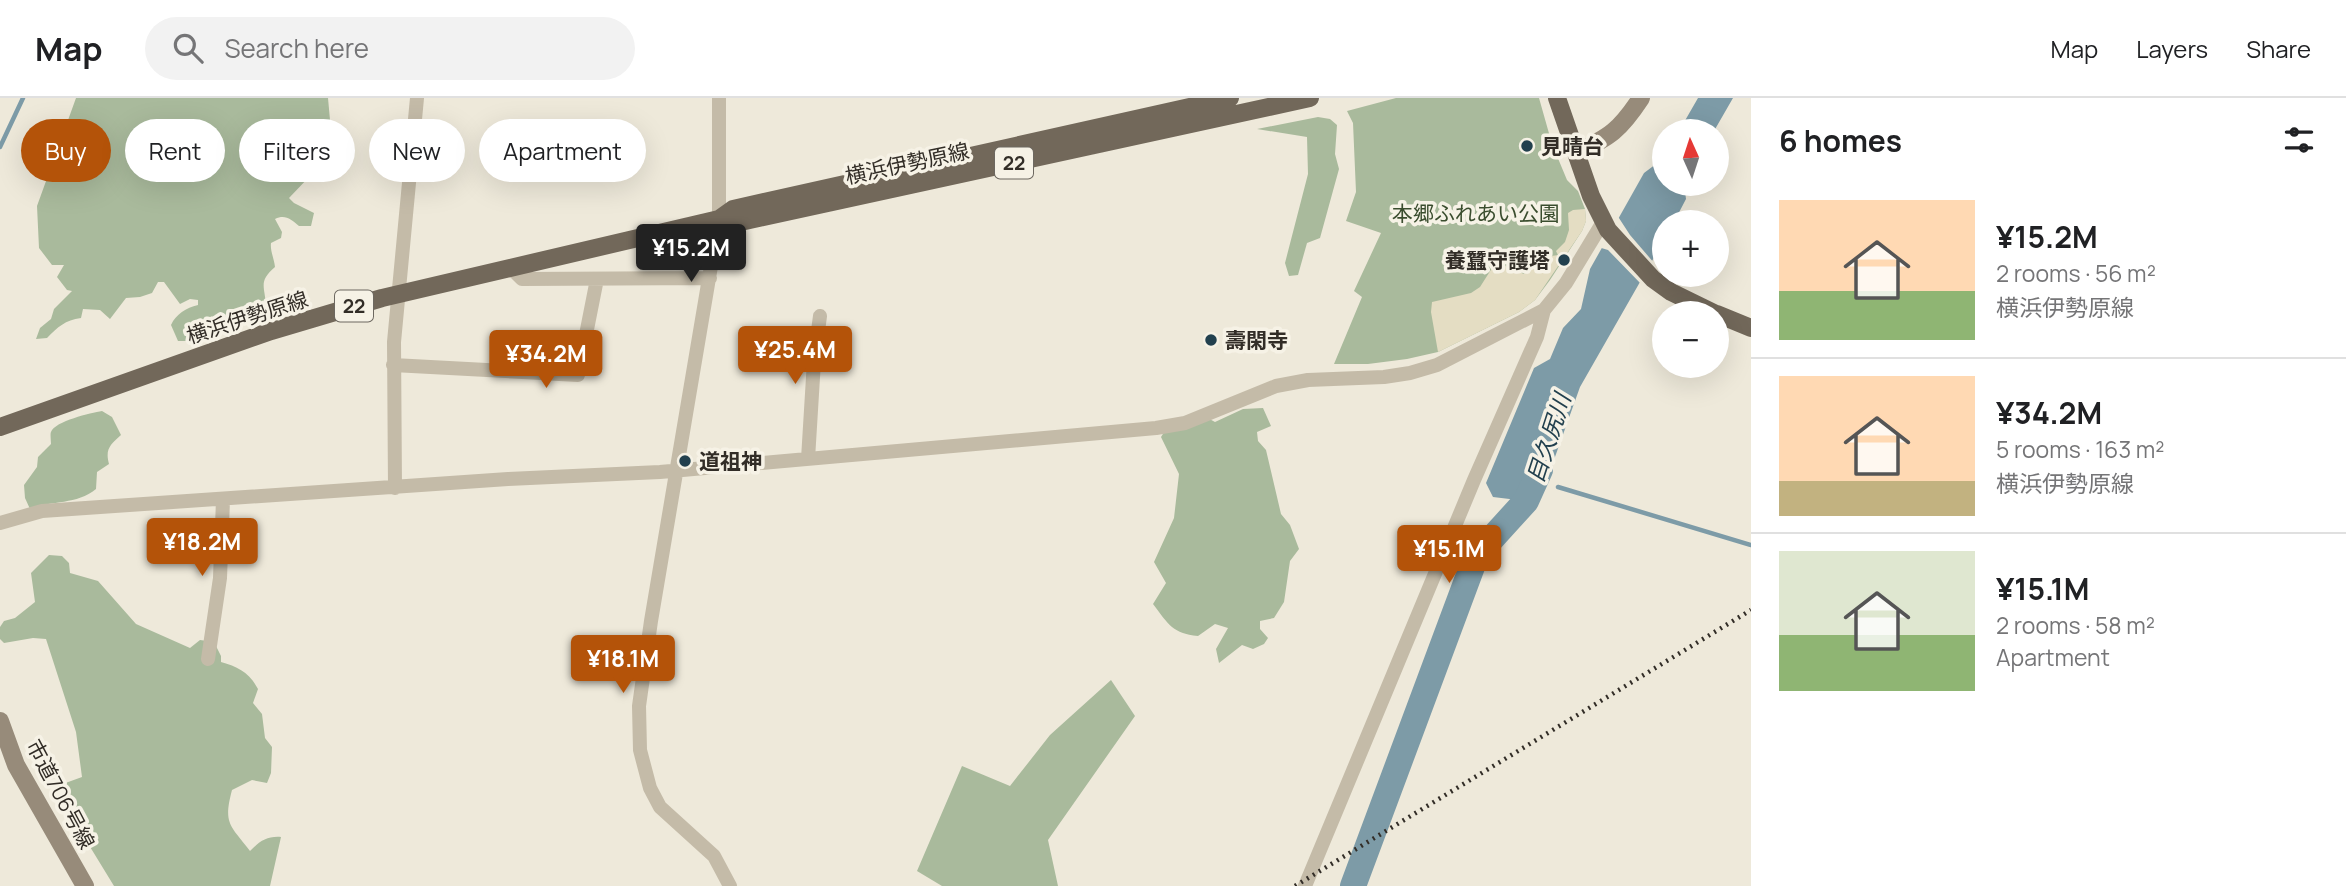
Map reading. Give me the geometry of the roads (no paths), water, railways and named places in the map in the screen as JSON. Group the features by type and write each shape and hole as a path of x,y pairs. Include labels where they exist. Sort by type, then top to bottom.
{"main road":[{"name":"横浜伊勢原線","path":"0,427 271,331 397,293 719,219 733,209 1230,98"},
{"name":"横浜伊勢原線","path":"719,219 736,223 1310,98"},
{"path":"1557,98 1604,223 1650,276 1671,292 1689,301"},
{"path":"1729,319 1751,328"}],"street":[{"path":"396,488 393,365 397,293 417,98"},
{"path":"719,98 719,219 675,471 639,706 640,750 650,788 660,807 714,856 730,886"},
{"path":"1576,153 1619,129 1641,98"},
{"path":"0,523 42,511 508,479 675,471 1156,428 1185,423 1276,386 1308,380 1384,377 1437,365 1544,310 1566,283 1604,223"},
{"path":"510,267 522,279 710,278"},
{"path":"393,365 578,375 597,279"},
{"path":"1305,886 1469,492 1537,337 1544,310"},
{"path":"808,459 814,361 820,316"},
{"path":"208,659 220,578 223,500"},
{"name":"市道706号線","path":"0,721 16,765 85,886"}],"water":[{"path":"1698,98 1733,98 1721,119 1686,119"},
{"path":"1652,167 1652,196 1686,196 1686,199 1680,210 1652,210 1652,261 1580,387 1541,496 1526,501 1493,497 1486,483 1534,368 1550,359 1563,328 1581,309 1590,269 1644,173"}],"waterway":[{"path":"0,147 23,98"},
{"name":"目久尻川","path":"1353,886 1476,556 1526,501 1540,470"},
{"path":"1558,487 1751,545"}],"railway":[{"path":"1295,886 1751,610"}],"place":[{"name":"見晴台","path":"1527,146"},
{"name":"養蠶守護塔","path":"1564,260"},
{"name":"壽閑寺","path":"1211,340"},
{"name":"道祖神","path":"685,461"}],"park label":[{"name":"本郷ふれあい公園","path":"1476,213"}]}
